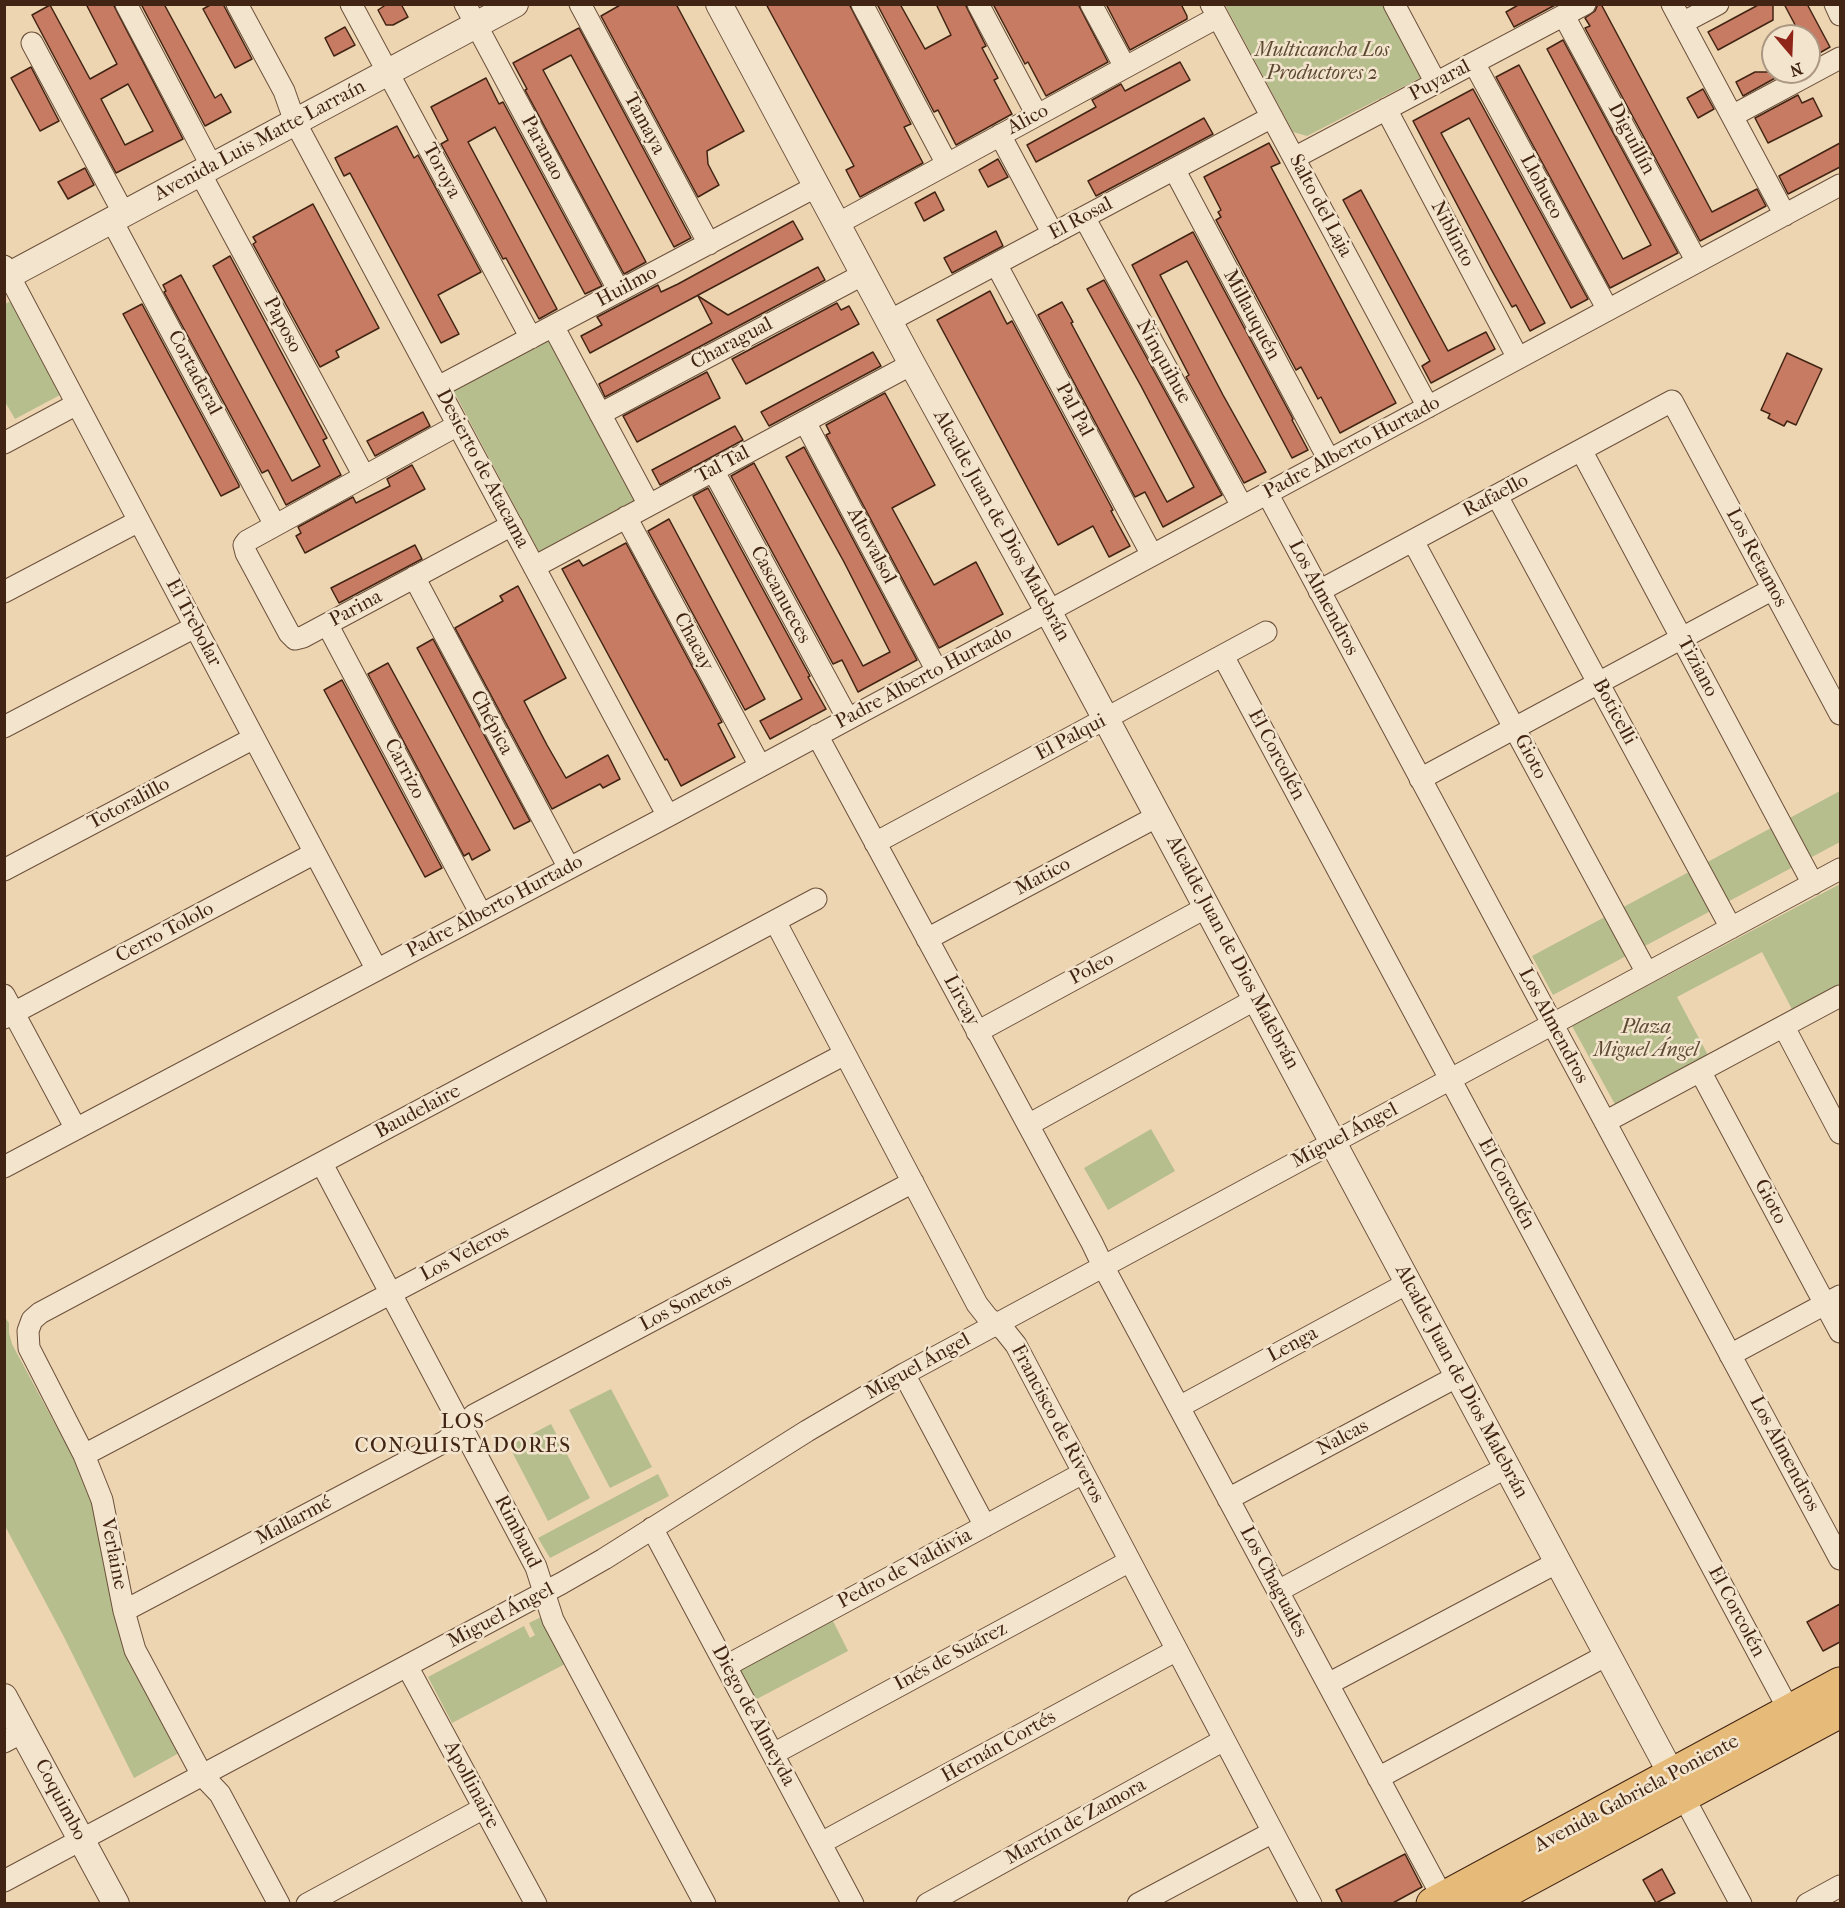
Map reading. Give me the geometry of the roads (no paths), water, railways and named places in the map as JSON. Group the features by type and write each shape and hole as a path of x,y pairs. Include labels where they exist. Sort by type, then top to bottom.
{"main road":[{"name":"Avenida Gabriela Poniente","path":"1482,1904 1678,1786 1790,1712 1840,1684"},
{"name":"Avenida Gabriela Poniente","path":"1438,1901 1840,1711"}],"street":[{"name":"Paposo","path":"126,4 206,170 364,476"},
{"name":"Desierto de Atacama","path":"237,4 284,91 296,122 668,816"},
{"name":"Toroya","path":"351,4 531,338"},
{"name":"Avenida Luis Matte Larraín","path":"6,273 118,218 387,73 471,15 515,4"},
{"name":"Tamaya","path":"580,4 709,244"},
{"name":"Alcalde Juan de Dios Malebrán","path":"719,4 912,364 1048,611 1741,1904"},
{"path":"862,4 947,164"},
{"path":"978,4 1037,115"},
{"path":"1091,4 1125,68"},
{"path":"1394,4 1436,83"},
{"name":"Puyaral","path":"1294,158 1586,4"},
{"path":"1672,4 1785,215"},
{"path":"1682,23 1718,4"},
{"path":"1835,4 1840,15"},
{"name":"Alico","path":"837,224 1125,68 1215,11"},
{"name":"Salto del Laja","path":"1215,11 1428,407"},
{"name":"Paranao","path":"471,15 619,291"},
{"name":"Diguillín","path":"1564,16 1697,262"},
{"name":"Cortaderal","path":"32,44 275,525"},
{"path":"1732,116 1840,58"},
{"name":"Llohueo","path":"1474,63 1608,310"},
{"name":"Niblinto","path":"1386,109 1518,358"},
{"name":"El Rosal","path":"889,321 1272,117"},
{"path":"1000,135 1053,234"},
{"name":"Millauquén","path":"1174,169 1329,460"},
{"name":"Padre Alberto Hurtado","path":"4,1167 668,816 1840,185"},
{"name":"Huilmo","path":"438,387 817,186"},
{"name":"Ñinquihue","path":"1084,217 1242,506"},
{"name":"Pal Pal","path":"996,264 1152,555"},
{"name":"El Trebolar","path":"6,273 78,404 377,970"},
{"name":"Charagual","path":"600,414 864,274"},
{"path":"553,326 649,505"},
{"name":"Tal Tal","path":"534,567 912,364"},
{"name":"Rafaello","path":"1319,591 1672,401"},
{"name":"Los Retamos","path":"1672,401 1840,714"},
{"path":"4,443 78,404"},
{"name":"Altovalsol","path":"805,422 937,671"},
{"path":"275,525 458,425"},
{"name":"Tiziano","path":"1581,450 1813,884"},
{"name":"Cascanueces","path":"713,470 848,719"},
{"name":"Los Almendros","path":"1267,493 1840,1559"},
{"name":"Boticelli","path":"1497,496 1731,928"},
{"name":"Chacay","path":"626,517 760,766"},
{"path":"4,592 139,521"},
{"name":"Parina","path":"275,525 244,545 246,553 291,637 299,639 512,525"},
{"name":"Gioto","path":"1413,540 1647,973"},
{"name":"Chépica","path":"414,577 569,868"},
{"path":"1420,778 1773,589"},
{"name":"Carrizo","path":"327,624 481,914"},
{"path":"4,727 195,627"},
{"name":"El Palqui","path":"875,843 1266,632"},
{"name":"El Corcolén","path":"1223,656 1790,1712"},
{"name":"Lircay","path":"817,735 1103,1266"},
{"name":"Totoralillo","path":"4,870 254,738"},
{"name":"Matico","path":"927,939 1158,816"},
{"name":"Cerro Tololo","path":"8,1009 315,853"},
{"name":"Miguel Ángel","path":"4,1881 544,1593 604,1559 807,1431 904,1374 1840,869"},
{"name":"Baudelaire","path":"28,1332 32,1320 40,1313 816,899"},
{"name":"Poleo","path":"977,1032 1207,907"},
{"name":"Francisco de Riveros","path":"775,921 977,1304 1016,1345 1311,1904"},
{"path":"1605,1122 1840,996"},
{"path":"1028,1125 1256,999"},
{"path":"8,1009 76,1129"},
{"path":"1784,1027 1840,1132"},
{"name":"Los Veleros","path":"84,1455 845,1054"},
{"name":"Gioto","path":"1700,1071 1833,1300 1840,1332"},
{"name":"Rimbaud","path":"322,1164 536,1567 553,1620 705,1904"},
{"name":"Los Sonetos","path":"462,1427 474,1415 913,1182"},
{"name":"Los Chaguales","path":"1103,1266 1378,1778 1438,1901"},
{"name":"Lenga","path":"1179,1407 1408,1283"},
{"path":"1730,1355 1833,1300"},
{"name":"Verlaine","path":"28,1332 29,1348 84,1455 102,1500 124,1611 135,1650 202,1775 220,1794 279,1904"},
{"path":"904,1374 986,1526"},
{"name":"Nalcas","path":"1228,1499 1458,1376"},
{"name":"Mallarmé","path":"124,1611 446,1441 462,1427"},
{"path":"1278,1591 1507,1467"},
{"name":"Pedro de Valdivia","path":"726,1666 1083,1473"},
{"name":"Diego de Almeyda","path":"652,1528 853,1904"},
{"name":"Inés de Suárez","path":"773,1754 1130,1561"},
{"path":"1328,1684 1558,1562"},
{"name":"Hernán Cortés","path":"821,1843 1177,1650"},
{"path":"1378,1778 1607,1655"},
{"name":"Apollinaire","path":"407,1666 536,1904"},
{"name":"Coquimbo","path":"4,1696 14,1737 82,1839 116,1904"},
{"name":"Martín de Zamora","path":"927,1904 1224,1740"},
{"path":"307,1904 484,1808"},
{"path":"1138,1904 1273,1832"},
{"path":"1808,1904 1840,1886"}],"district":[{"name":"LOS CONQUISTADORES","path":"463,1435"}],"park label":[{"name":"Multicancha Los Productores 2","path":"1322,62"},
{"name":"Plaza Miguel Ángel","path":"1646,1040"}]}
